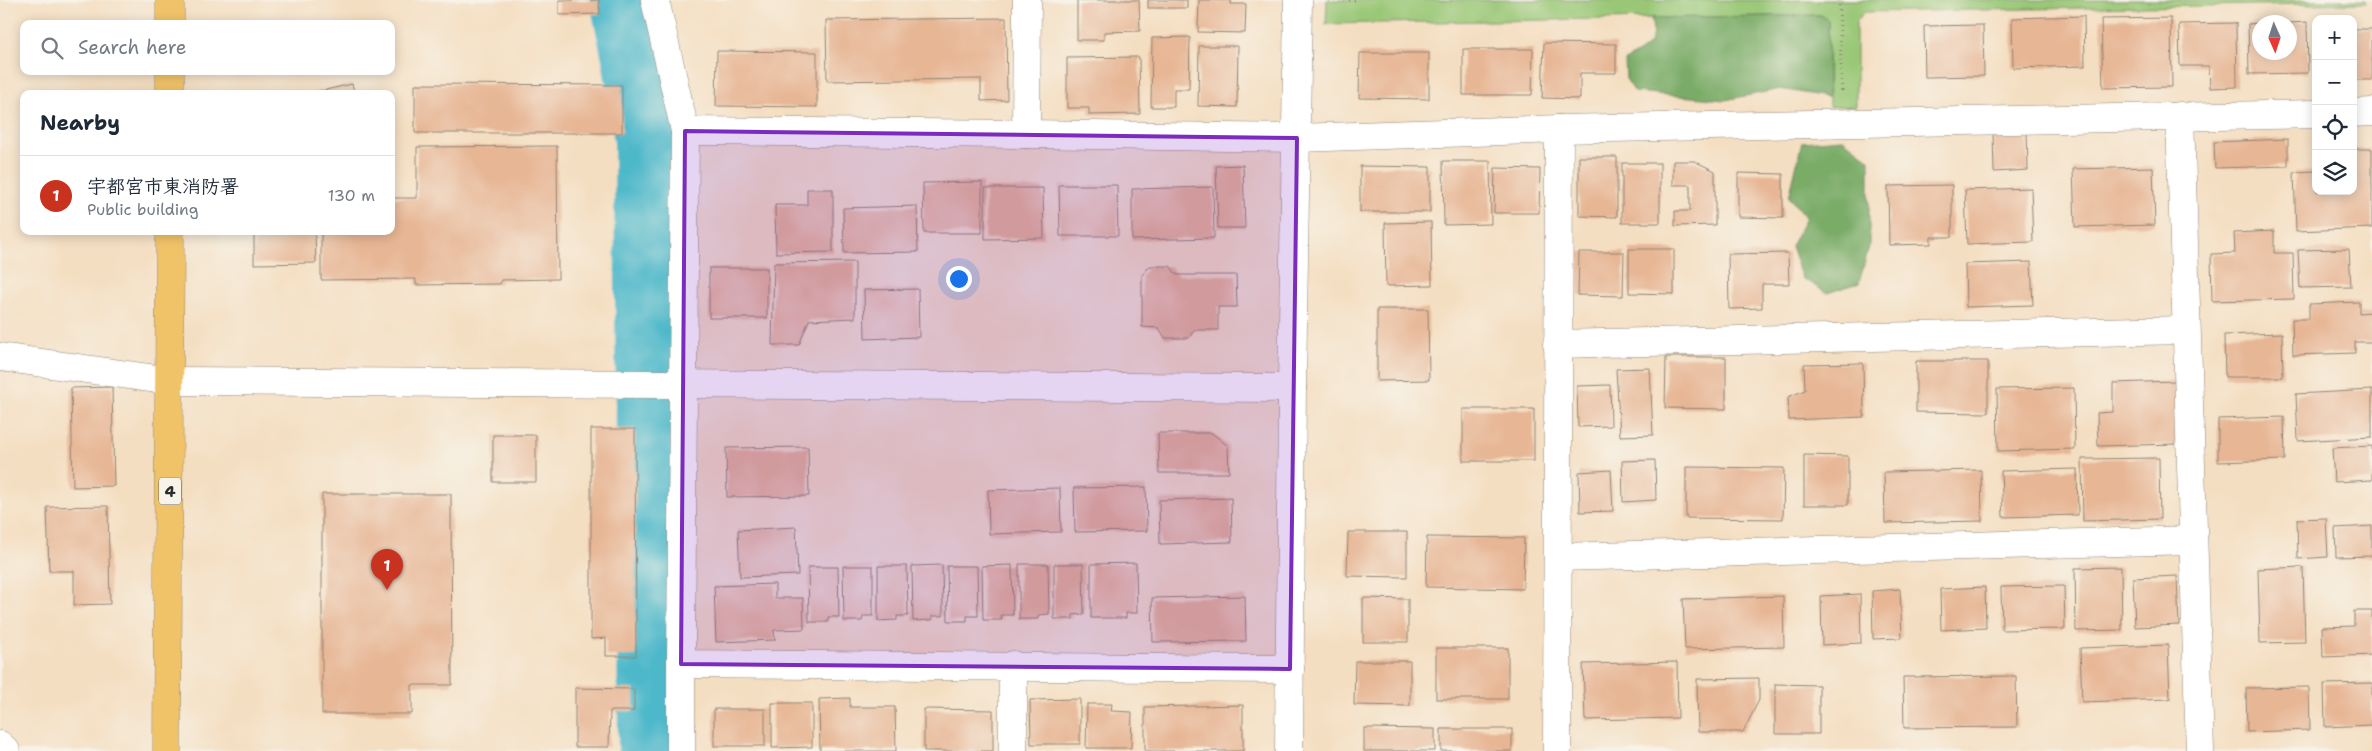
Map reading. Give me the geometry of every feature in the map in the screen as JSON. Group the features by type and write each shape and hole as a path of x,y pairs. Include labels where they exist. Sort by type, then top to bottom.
{"highway":[{"path":"170,0 170,20"},
{"path":"170,75 170,90"},
{"name":"4","path":"168,751 171,381 170,235"}],"street":[{"path":"655,0 685,131 681,751"},
{"path":"1026,134 1027,0"},
{"path":"1289,751 1298,0"},
{"path":"2357,113 2372,112"},
{"path":"685,131 1297,138 1559,129 2312,114"},
{"path":"2180,116 2200,751"},
{"path":"1557,751 1559,129"},
{"path":"1558,344 2186,330"},
{"path":"0,357 171,381 1292,388"},
{"path":"1558,557 2193,540"},
{"path":"681,664 1290,669"},
{"path":"1013,666 1013,751"},
{"path":"0,745 6,751"}],"path":[{"path":"1840,0 1843,123"}],"highlighted area":[{"path":"685,131 1297,138 1290,669 681,664"}],"green space":[{"path":"1327,0 2365,0 2365,3 1864,12 1856,22 1856,106 1829,107 1828,20 1821,15 1326,24"},
{"path":"1821,15 1828,20 1828,97 1780,89 1725,100 1635,92 1626,79 1625,61 1644,49 1651,40 1653,27 1651,18"},
{"path":"1843,139 1869,159 1869,246 1859,283 1827,293 1802,278 1791,246 1806,218 1789,197 1802,142"}],"water":[{"path":"612,0 620,0 648,137 650,324 639,324 641,136"},
{"path":"647,459 657,459 654,728 645,727"}],"building":[{"path":"559,0 599,0 600,14 559,15"},
{"path":"1077,0 1139,0 1140,31 1104,32 1104,40 1077,40"},
{"path":"1148,0 1187,0 1187,8 1148,8"},
{"path":"1199,0 1231,0 1231,4 1246,4 1245,33 1198,32"},
{"path":"2084,16 2085,66 2013,68 2012,18"},
{"path":"1006,18 1007,100 981,101 981,79 827,81 826,20"},
{"path":"2171,18 2172,87 2103,88 2101,19"},
{"path":"2307,22 2308,73 2249,74 2248,24 2252,24 2252,60 2297,60 2297,23"},
{"path":"2236,23 2237,87 2210,88 2209,66 2180,66 2179,24"},
{"path":"1983,25 1984,76 1925,77 1924,26"},
{"path":"2357,29 2372,29 2372,80 2357,80"},
{"path":"1190,37 1189,89 1174,89 1174,107 1151,107 1152,38"},
{"path":"1544,43 1616,44 1616,73 1580,73 1580,99 1542,98"},
{"path":"1199,46 1238,46 1237,107 1198,106"},
{"path":"1463,49 1533,49 1532,95 1463,95"},
{"path":"717,51 817,52 817,107 716,106"},
{"path":"1360,53 1429,53 1429,99 1359,98"},
{"path":"1139,57 1140,114 1089,115 1089,108 1067,108 1067,58"},
{"path":"352,84 354,90 325,90"},
{"path":"415,84 622,85 622,133 415,133"},
{"path":"2027,132 2028,170 1994,172 1993,134"},
{"path":"2288,139 2288,166 2215,168 2214,142"},
{"path":"557,146 558,279 501,280 500,284 416,285 416,279 321,280 321,235 395,235 395,198 417,198 417,147"},
{"path":"2357,149 2372,149 2372,228 2296,231 2294,172 2312,171 2312,195 2357,195"},
{"path":"1579,157 1617,157 1617,217 1579,216"},
{"path":"1443,161 1490,161 1491,224 1444,225"},
{"path":"1673,161 1694,161 1715,171 1715,225 1675,226 1675,211 1690,211 1690,185 1673,185"},
{"path":"1622,163 1660,163 1660,223 1622,223"},
{"path":"1243,165 1245,228 1218,228 1216,166"},
{"path":"1360,166 1430,167 1430,212 1360,212"},
{"path":"2153,167 2155,225 2075,227 2073,169"},
{"path":"1495,168 1540,169 1539,213 1494,213"},
{"path":"1738,173 1783,174 1783,218 1738,217"},
{"path":"982,182 982,233 924,233 923,183"},
{"path":"1059,185 1117,185 1118,236 1060,236"},
{"path":"1952,185 1952,237 1931,237 1931,244 1889,245 1888,186"},
{"path":"1213,187 1214,238 1132,240 1132,189"},
{"path":"985,188 1043,188 1044,238 985,239"},
{"path":"2031,188 2033,242 1967,244 1965,190"},
{"path":"807,189 833,189 833,252 776,253 775,205 807,205"},
{"path":"917,206 918,252 844,253 843,208"},
{"path":"1431,222 1432,285 1386,286 1385,223"},
{"path":"2274,231 2274,253 2293,253 2294,299 2212,301 2211,254 2235,253 2234,233"},
{"path":"254,235 315,235 316,263 254,264"},
{"path":"1629,249 1674,249 1674,294 1629,293"},
{"path":"2349,249 2351,287 2300,288 2298,250"},
{"path":"1579,252 1624,252 1623,296 1578,295"},
{"path":"1788,253 1789,284 1762,284 1762,308 1729,309 1728,254"},
{"path":"855,262 855,318 809,320 799,345 772,345 774,263"},
{"path":"2031,262 2033,305 1966,307 1965,264"},
{"path":"1150,266 1170,266 1177,275 1236,275 1237,307 1218,307 1218,330 1194,330 1189,338 1165,338 1159,328 1142,327 1142,275"},
{"path":"709,268 767,268 767,318 709,318"},
{"path":"918,289 919,337 865,339 864,290"},
{"path":"2359,302 2359,313 2372,312 2372,342 2355,342 2355,353 2293,355 2292,319 2309,319 2309,304"},
{"path":"1377,309 1428,309 1429,380 1377,381"},
{"path":"2282,333 2283,377 2225,377 2224,335"},
{"path":"1666,357 1726,357 1726,409 1665,408"},
{"path":"1916,361 1988,361 1988,413 1916,412"},
{"path":"1863,363 1864,417 1789,420 1788,397 1805,390 1804,364"},
{"path":"1650,368 1653,435 1620,436 1616,369"},
{"path":"2176,381 2177,444 2098,446 2097,413 2113,412 2113,383"},
{"path":"1610,385 1611,426 1578,427 1577,386"},
{"path":"112,387 114,486 73,487 71,388"},
{"path":"2074,388 2075,449 1998,451 1997,389"},
{"path":"2372,390 2372,437 2298,441 2296,394"},
{"path":"1463,409 1534,409 1534,461 1463,461"},
{"path":"2284,417 2285,460 2218,462 2218,419"},
{"path":"591,429 635,429 636,656 606,656 606,638 591,639"},
{"path":"1158,433 1212,433 1228,446 1229,473 1159,473"},
{"path":"493,435 536,435 536,482 493,482"},
{"path":"2372,446 2372,480 2334,482 2332,448"},
{"path":"808,447 809,496 727,497 726,448"},
{"path":"1804,455 1848,456 1848,505 1804,505"},
{"path":"2159,458 2160,519 2083,521 2082,459"},
{"path":"1655,460 1656,500 1623,502 1622,461"},
{"path":"1686,467 1784,468 1783,519 1686,518"},
{"path":"2077,469 2078,515 2003,517 2001,471"},
{"path":"1611,470 1613,511 1580,512 1579,472"},
{"path":"1981,470 1982,521 1885,523 1884,472"},
{"path":"1146,487 1147,531 1075,532 1074,488"},
{"path":"1060,488 1061,532 989,534 988,490"},
{"path":"322,494 451,494 452,685 412,685 412,714 322,714"},
{"path":"1231,498 1232,542 1160,544 1159,500"},
{"path":"108,506 110,604 74,605 74,571 49,571 47,507"},
{"path":"2326,518 2328,557 2298,559 2297,519"},
{"path":"2372,526 2372,556 2336,557 2335,528"},
{"path":"796,527 798,575 740,577 738,530"},
{"path":"1348,532 1407,532 1407,577 1347,576"},
{"path":"1427,537 1524,538 1523,589 1426,587"},
{"path":"1136,563 1137,613 1126,613 1126,618 1091,618 1091,564"},
{"path":"1019,564 1048,564 1049,614 1038,615 1038,619 1019,619"},
{"path":"1054,564 1083,564 1084,614 1073,615 1073,619 1054,619"},
{"path":"942,565 943,616 932,616 932,620 913,621 912,566"},
{"path":"1012,565 1013,615 1001,615 1002,620 983,620 982,566"},
{"path":"843,566 873,566 873,616 863,616 862,621 844,621"},
{"path":"878,566 907,566 908,616 897,616 897,620 878,621"},
{"path":"947,566 977,566 978,616 967,616 967,621 948,621"},
{"path":"808,567 838,567 839,617 828,617 828,622 809,622"},
{"path":"2121,567 2122,630 2076,631 2075,568"},
{"path":"2303,567 2305,642 2260,643 2258,569"},
{"path":"2177,576 2179,625 2135,627 2133,578"},
{"path":"775,584 775,598 803,598 804,629 774,630 775,640 716,642 714,586"},
{"path":"2064,586 2065,629 2002,630 2001,587"},
{"path":"1985,587 1986,628 1941,630 1940,589"},
{"path":"1900,589 1902,638 1873,639 1872,591"},
{"path":"1860,594 1861,643 1822,645 1821,596"},
{"path":"1245,596 1246,641 1153,642 1152,598"},
{"path":"1783,596 1784,647 1685,649 1683,599"},
{"path":"1363,598 1408,599 1408,642 1363,642"},
{"path":"2354,611 2372,611 2372,655 2323,657 2322,627 2354,626"},
{"path":"2168,645 2170,699 2082,702 2080,648"},
{"path":"1436,648 1508,648 1508,699 1436,699"},
{"path":"1355,661 1410,661 1410,706 1354,705"},
{"path":"1677,662 1678,718 1585,720 1583,664"},
{"path":"2016,676 2017,727 1904,728 1903,677"},
{"path":"1759,678 1759,700 1743,732 1698,732 1697,679"},
{"path":"2372,683 2372,725 2325,727 2324,684"},
{"path":"1775,684 1819,685 1819,734 1775,734"},
{"path":"2309,687 2310,730 2247,732 2246,688"},
{"path":"575,688 634,689 634,711 610,711 609,747 575,747"},
{"path":"850,698 850,707 895,707 896,751 820,751 819,699"},
{"path":"1080,699 1080,744 1031,744 1030,700"},
{"path":"772,703 812,703 812,747 772,748"},
{"path":"1087,704 1112,704 1111,711 1132,712 1131,748 1086,748"},
{"path":"1243,705 1243,751 1145,751 1145,707"},
{"path":"714,709 765,709 765,746 714,746"},
{"path":"924,709 993,710 993,751 924,751"},
{"path":"1364,728 1435,729 1435,751 1364,751"},
{"path":"1441,729 1512,729 1512,751 1441,751"}],"waterway":[{"path":"621,0 633,56 645,141 649,751"}],"place":[{"name":"宇都宮市東消防署","path":"387,590"}]}
